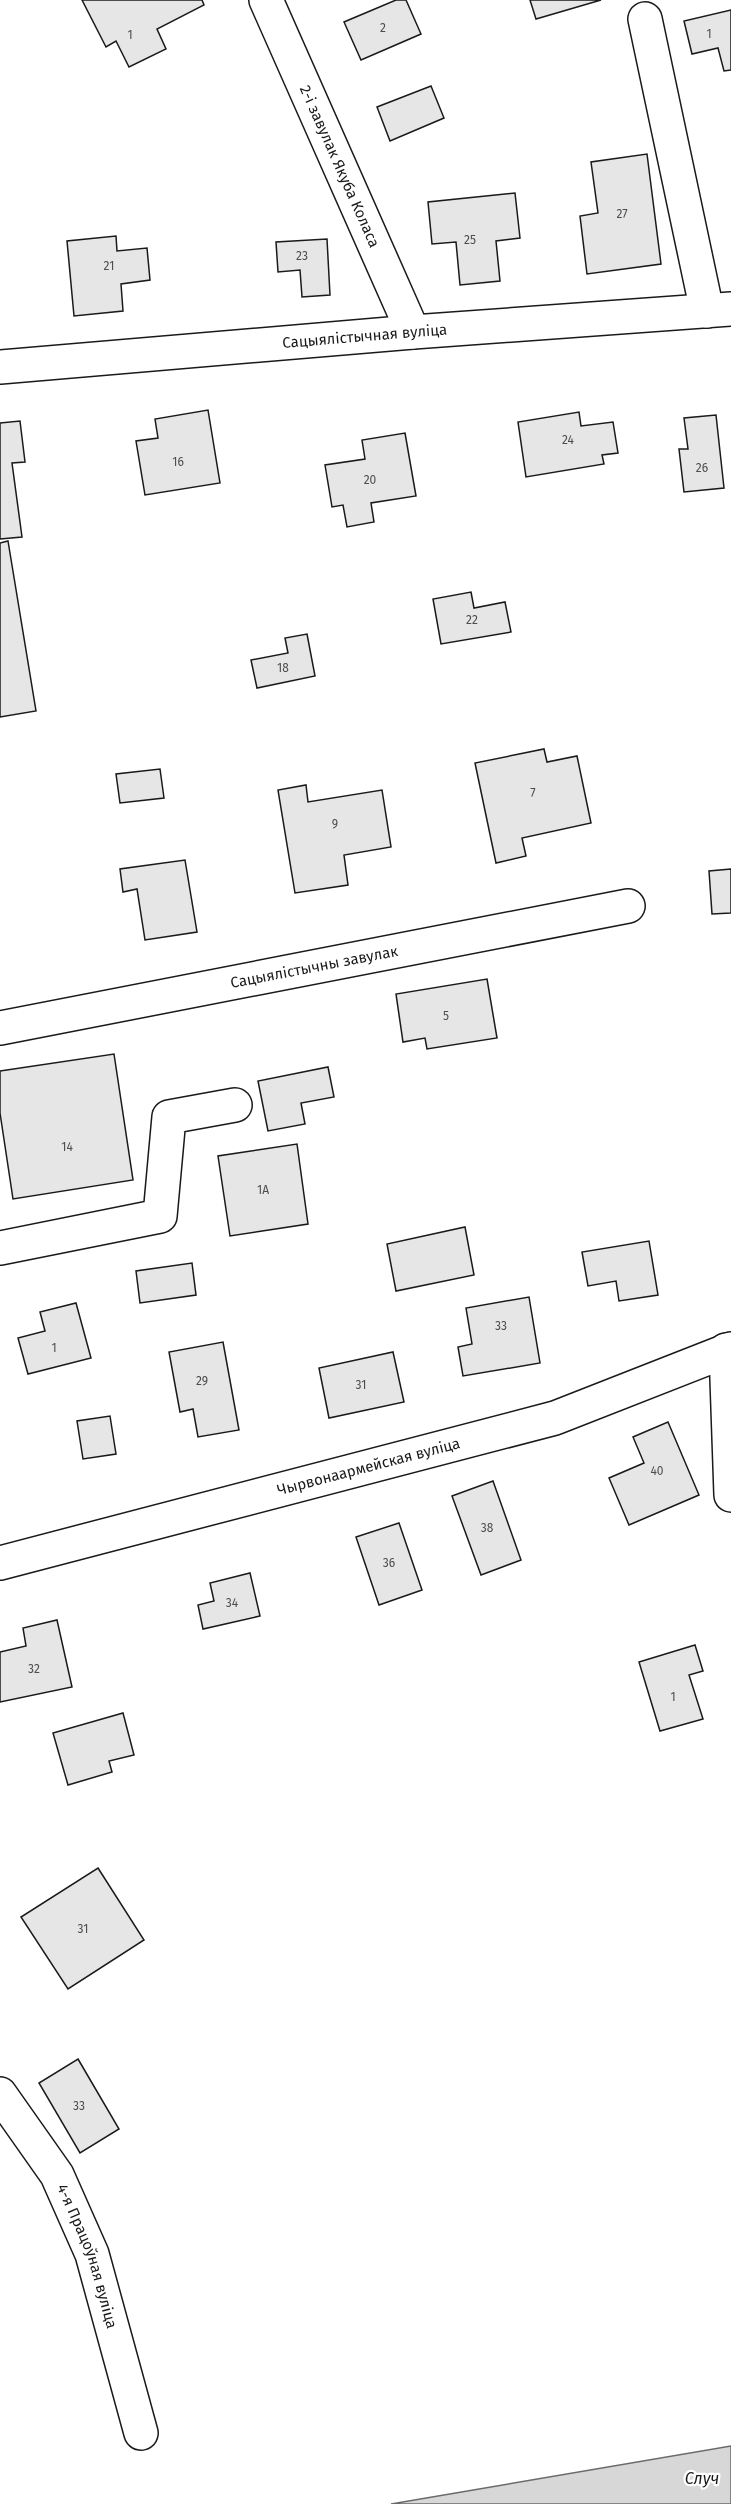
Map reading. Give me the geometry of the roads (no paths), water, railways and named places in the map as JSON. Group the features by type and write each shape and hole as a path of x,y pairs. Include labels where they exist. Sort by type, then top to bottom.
{"street":[{"name":"2-і завулак Якуба Коласа","path":"266,0 413,332"},
{"path":"645,19 719,310"},
{"name":"Сацыялістычная вуліца","path":"0,367 413,332 719,310"},
{"name":"Сацыялістычны завулак","path":"0,1028 628,906"},
{"path":"0,1248 160,1216 169,1117 235,1105"},
{"path":"729,1350 731,1495"},
{"name":"Чырвонаармейская вуліца","path":"0,1563 555,1418 729,1350"},
{"name":"4-я Працоўная вуліца","path":"0,2094 57,2175 92,2254 141,2433"}],"water":[{"name":"Случ","path":"731,2446 731,2504 391,2504"}]}
